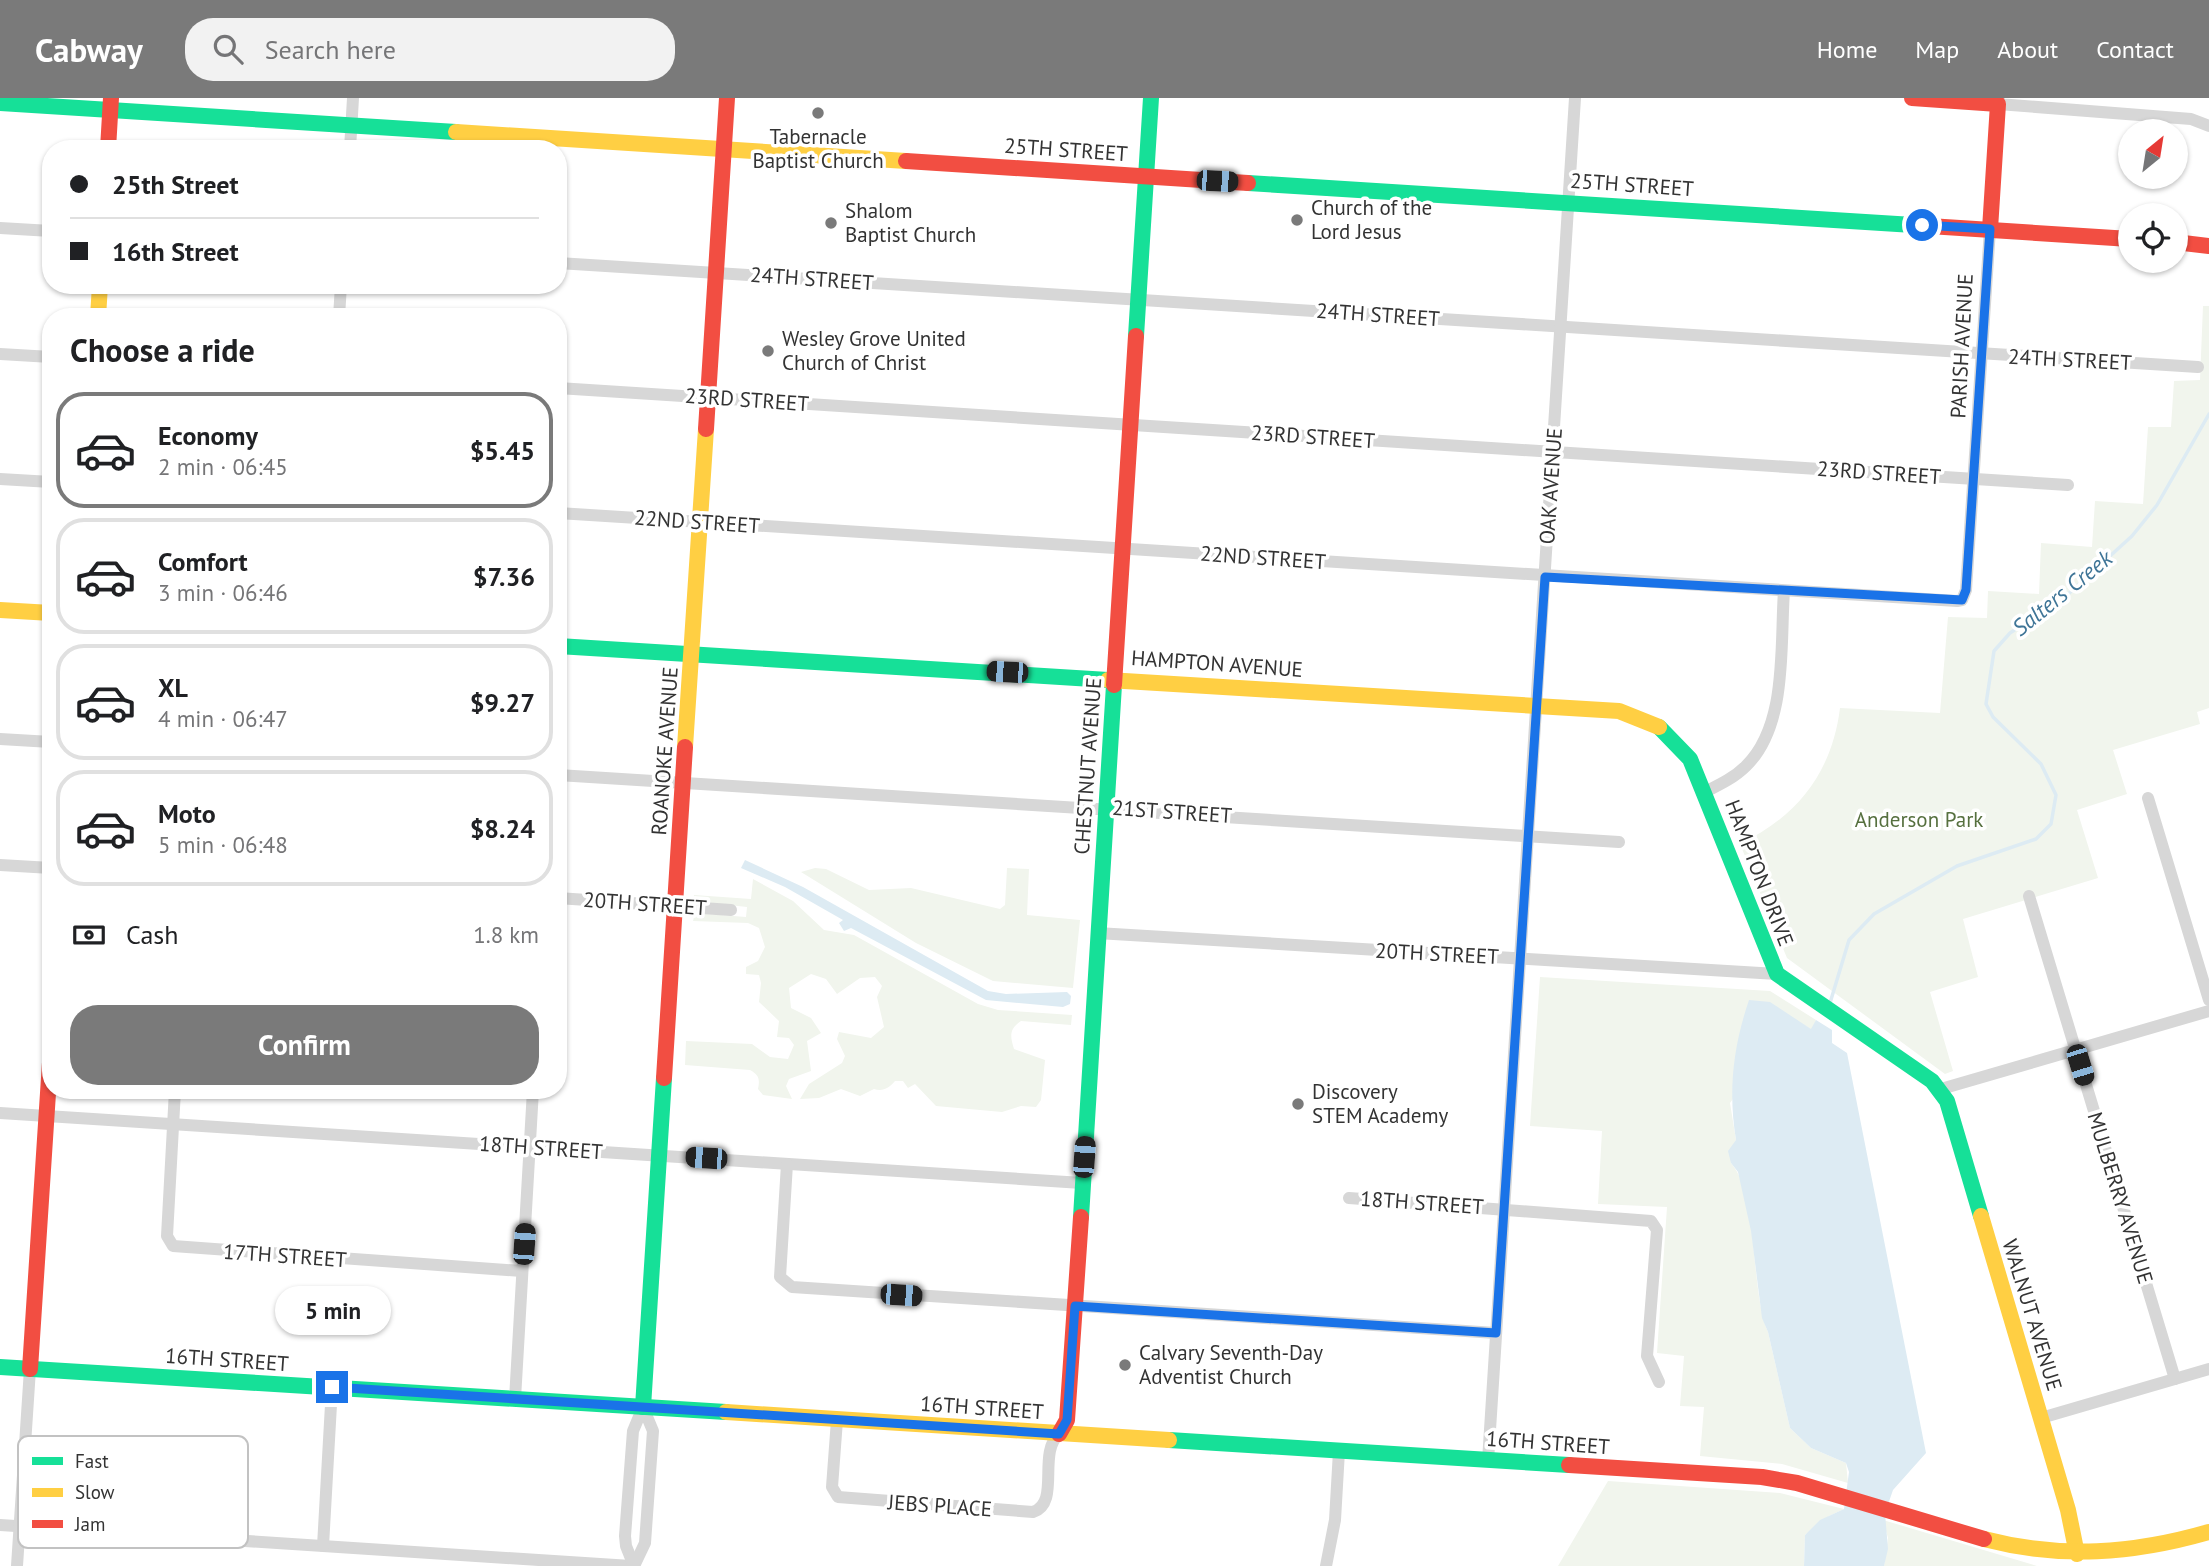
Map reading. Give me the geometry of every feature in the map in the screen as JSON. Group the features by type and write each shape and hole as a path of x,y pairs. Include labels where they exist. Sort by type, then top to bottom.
{"street":[{"path":"350,140 353,98"},
{"name":"ROANOKE AVENUE","path":"633,1566 628,1557 625,1535 633,1431 643,1407 727,98"},
{"name":"CHESTNUT AVENUE","path":"1059,1434 1067,1420 1075,1306 1151,98"},
{"name":"OAK AVENUE","path":"1488,1461 1575,98"},
{"path":"1912,98 1998,101 2191,119 2209,125"},
{"name":"PARISH AVENUE","path":"1965,596 1976,479 1998,101"},
{"name":"25TH STREET","path":"0,103 110,104 351,126 2118,238"},
{"path":"108,140 110,104"},
{"path":"0,228 42,230"},
{"path":"2188,244 2209,246"},
{"name":"24TH STREET","path":"567,264 2198,367"},
{"path":"0,354 42,356"},
{"name":"23RD STREET","path":"567,389 2068,485"},
{"path":"0,479 42,481"},
{"name":"22ND STREET","path":"567,514 1545,577 1956,601 1965,596"},
{"path":"1705,792 1745,767 1770,731 1776,706 1784,591"},
{"path":"0,610 42,612"},
{"name":"HAMPTON AVENUE","path":"567,647 1537,705"},
{"name":"HAMPTON DRIVE","path":"1537,705 1619,711 1650,722 1683,749 1705,792 1777,974 1941,1089"},
{"path":"0,739 42,741"},
{"name":"21ST STREET","path":"567,776 1619,842"},
{"path":"2148,798 2209,1000"},
{"path":"0,865 42,867"},
{"name":"MULBERRY AVENUE","path":"2029,896 2175,1379"},
{"name":"20TH STREET","path":"567,899 731,910"},
{"name":"20TH STREET","path":"1097,933 1777,974"},
{"path":"1941,1089 2209,1011"},
{"name":"WALNUT AVENUE","path":"1941,1089 1947,1101 2073,1526 2077,1554"},
{"path":"26,1436 47,1099"},
{"name":"17TH STREET","path":"174,1099 167,1236 179,1249 522,1271"},
{"path":"514,1399 533,1099"},
{"name":"18TH STREET","path":"0,1113 1082,1183"},
{"path":"787,1164 780,1277 783,1286 1496,1333"},
{"name":"18TH STREET","path":"1349,1198 1651,1221 1657,1230 1647,1356 1659,1381"},
{"name":"16TH STREET","path":"0,1367 1762,1477 1837,1493 2013,1546 2077,1554 2136,1551 2209,1532"},
{"path":"2041,1418 2209,1369"},
{"path":"323,1546 332,1387"},
{"name":"ROANOKE AVENUE","path":"633,1566 645,1543 653,1431 643,1407"},
{"name":"JEBS PLACE","path":"837,1420 832,1487 843,1499 1033,1512 1040,1510 1046,1501 1051,1445 1059,1434"},
{"path":"1326,1566 1335,1520 1339,1451"},
{"path":"0,1525 18,1527"},
{"path":"248,1541 633,1566"},
{"path":"18,1566 19,1548"}],"green space":[{"name":"Anderson Park","path":"2203,306 2209,306 2209,708 2197,712 2200,724 2113,750 2127,794 2077,810 2098,878 1963,919 1978,977 1930,992 1953,1071 1945,1074 1787,958 1740,844 1779,820 1809,790 1829,752 1840,708 1940,713 1948,617 1987,618 1988,591 2039,594 2041,543 2092,547 2095,501 2143,504 2148,427 2171,427 2174,381 2200,380"},
{"path":"815,868 826,869 869,890 911,888 1000,909 1005,905 1007,868 1029,869 1027,915 1080,920 1073,988 993,981 916,943 801,872"},
{"path":"753,879 793,901 824,930 854,935 978,1004 998,1010 1072,1015 1071,1025 1021,1021 1012,1030 1014,1049 1045,1060 1041,1100 1036,1107 1021,1106 1002,1112 936,1106 915,1084 908,1088 903,1081 895,1081 886,1089 874,1089 860,1096 841,1089 819,1098 800,1099 809,1084 842,1063 845,1056 837,1039 839,1032 871,1038 884,1027 877,997 882,986 875,977 860,978 837,994 826,979 811,974 789,988 791,1008 811,1018 821,1033 807,1041 811,1071 789,1079 786,1086 792,1099 763,1095 758,1089 758,1078 750,1070 685,1065 686,1041 752,1044 770,1057 788,1059 794,1045 789,1038 777,1037 779,1021 759,1002 759,975 746,974 746,967 758,961 765,947 759,928 748,923 693,921 695,913 746,917 747,907 693,901 694,895 751,899"},
{"path":"1540,977 1770,991 1816,1020 1812,1030 1791,1017 1730,1103 1736,1140 1731,1163 1740,1178 1746,1197 1762,1315 1790,1428 1811,1448 1846,1463 1848,1483 1782,1464 1700,1456 1704,1407 1680,1406 1684,1356 1657,1353 1667,1207 1598,1204 1602,1131 1530,1126"},
{"path":"1608,1481 1780,1493 1844,1509 1829,1516 1805,1535 1804,1566 1558,1566"},
{"path":"1883,1520 2037,1566 1884,1566 1888,1538"}],"shaded area":[{"path":"745,860 803,887 988,991 1006,994 1067,992 1071,996 1070,1004 1063,1007 986,1000 851,928 844,931 839,923 843,920 785,887 741,868"},
{"path":"1749,1000 1770,1002 1811,1029 1816,1020 1832,1030 1832,1043 1847,1053 1926,1453 1893,1490 1885,1513 1888,1549 1884,1566 1804,1566 1805,1535 1820,1520 1844,1509 1849,1472 1846,1463 1811,1448 1790,1428 1768,1332 1762,1318 1751,1231 1738,1172 1731,1163 1728,1151 1736,1140 1732,1087 1739,1035"}],"waterway":[{"name":"Salters Creek","path":"1830,1003 1849,940 1874,914 1957,866 2036,839 2051,824 2056,795 2041,764 1993,717 1986,704 1994,651 2010,633 2066,596 2132,536 2157,505 2209,414"}],"traffic: fast":[{"path":"1136,336 1151,98"},
{"path":"0,103 456,132"},
{"path":"1248,183 1929,226"},
{"path":"567,647 1108,680"},
{"path":"1081,1217 1114,685"},
{"path":"1659,727 1690,759 1777,974 1932,1081 1947,1101 1981,1216"},
{"path":"643,1407 664,1078"},
{"path":"0,1367 726,1412"},
{"path":"1169,1440 1569,1465"}],"traffic: slow":[{"path":"456,132 906,161"},
{"path":"99,294 99,308"},
{"path":"685,747 706,429"},
{"path":"0,610 42,612"},
{"path":"1108,680 1619,711 1659,727"},
{"path":"1981,1216 2068,1510 2077,1554"},
{"path":"726,1412 1169,1440"},
{"path":"1984,1539 2041,1549 2097,1551 2153,1545 2209,1532"}],"traffic: jam":[{"path":"109,140 111,98"},
{"path":"706,429 727,98"},
{"path":"1912,98 1998,104 1990,229"},
{"path":"906,161 1248,183"},
{"path":"1929,226 2118,238"},
{"path":"2188,244 2209,246"},
{"path":"1114,685 1136,336"},
{"path":"664,1078 685,747"},
{"path":"30,1369 48,1099"},
{"path":"1059,1434 1067,1420 1081,1217"},
{"path":"1569,1465 1762,1477 1797,1483 1984,1539"}],"place":[{"name":"Tabernacle Baptist Church","path":"818,113"},
{"name":"Church of the Lord Jesus","path":"1297,220"},
{"name":"Shalom Baptist Church","path":"831,223"},
{"name":"Wesley Grove United Church of Christ","path":"768,351"},
{"name":"Discovery STEM Academy","path":"1298,1104"},
{"name":"Calvary Seventh-Day Adventist Church","path":"1125,1365"}],"route":[{"path":"332,1387 1059,1434 1067,1420 1075,1306 1496,1333 1545,577 1923,600 1962,600 1966,590 1976,479 1990,229 1922,225"}]}
